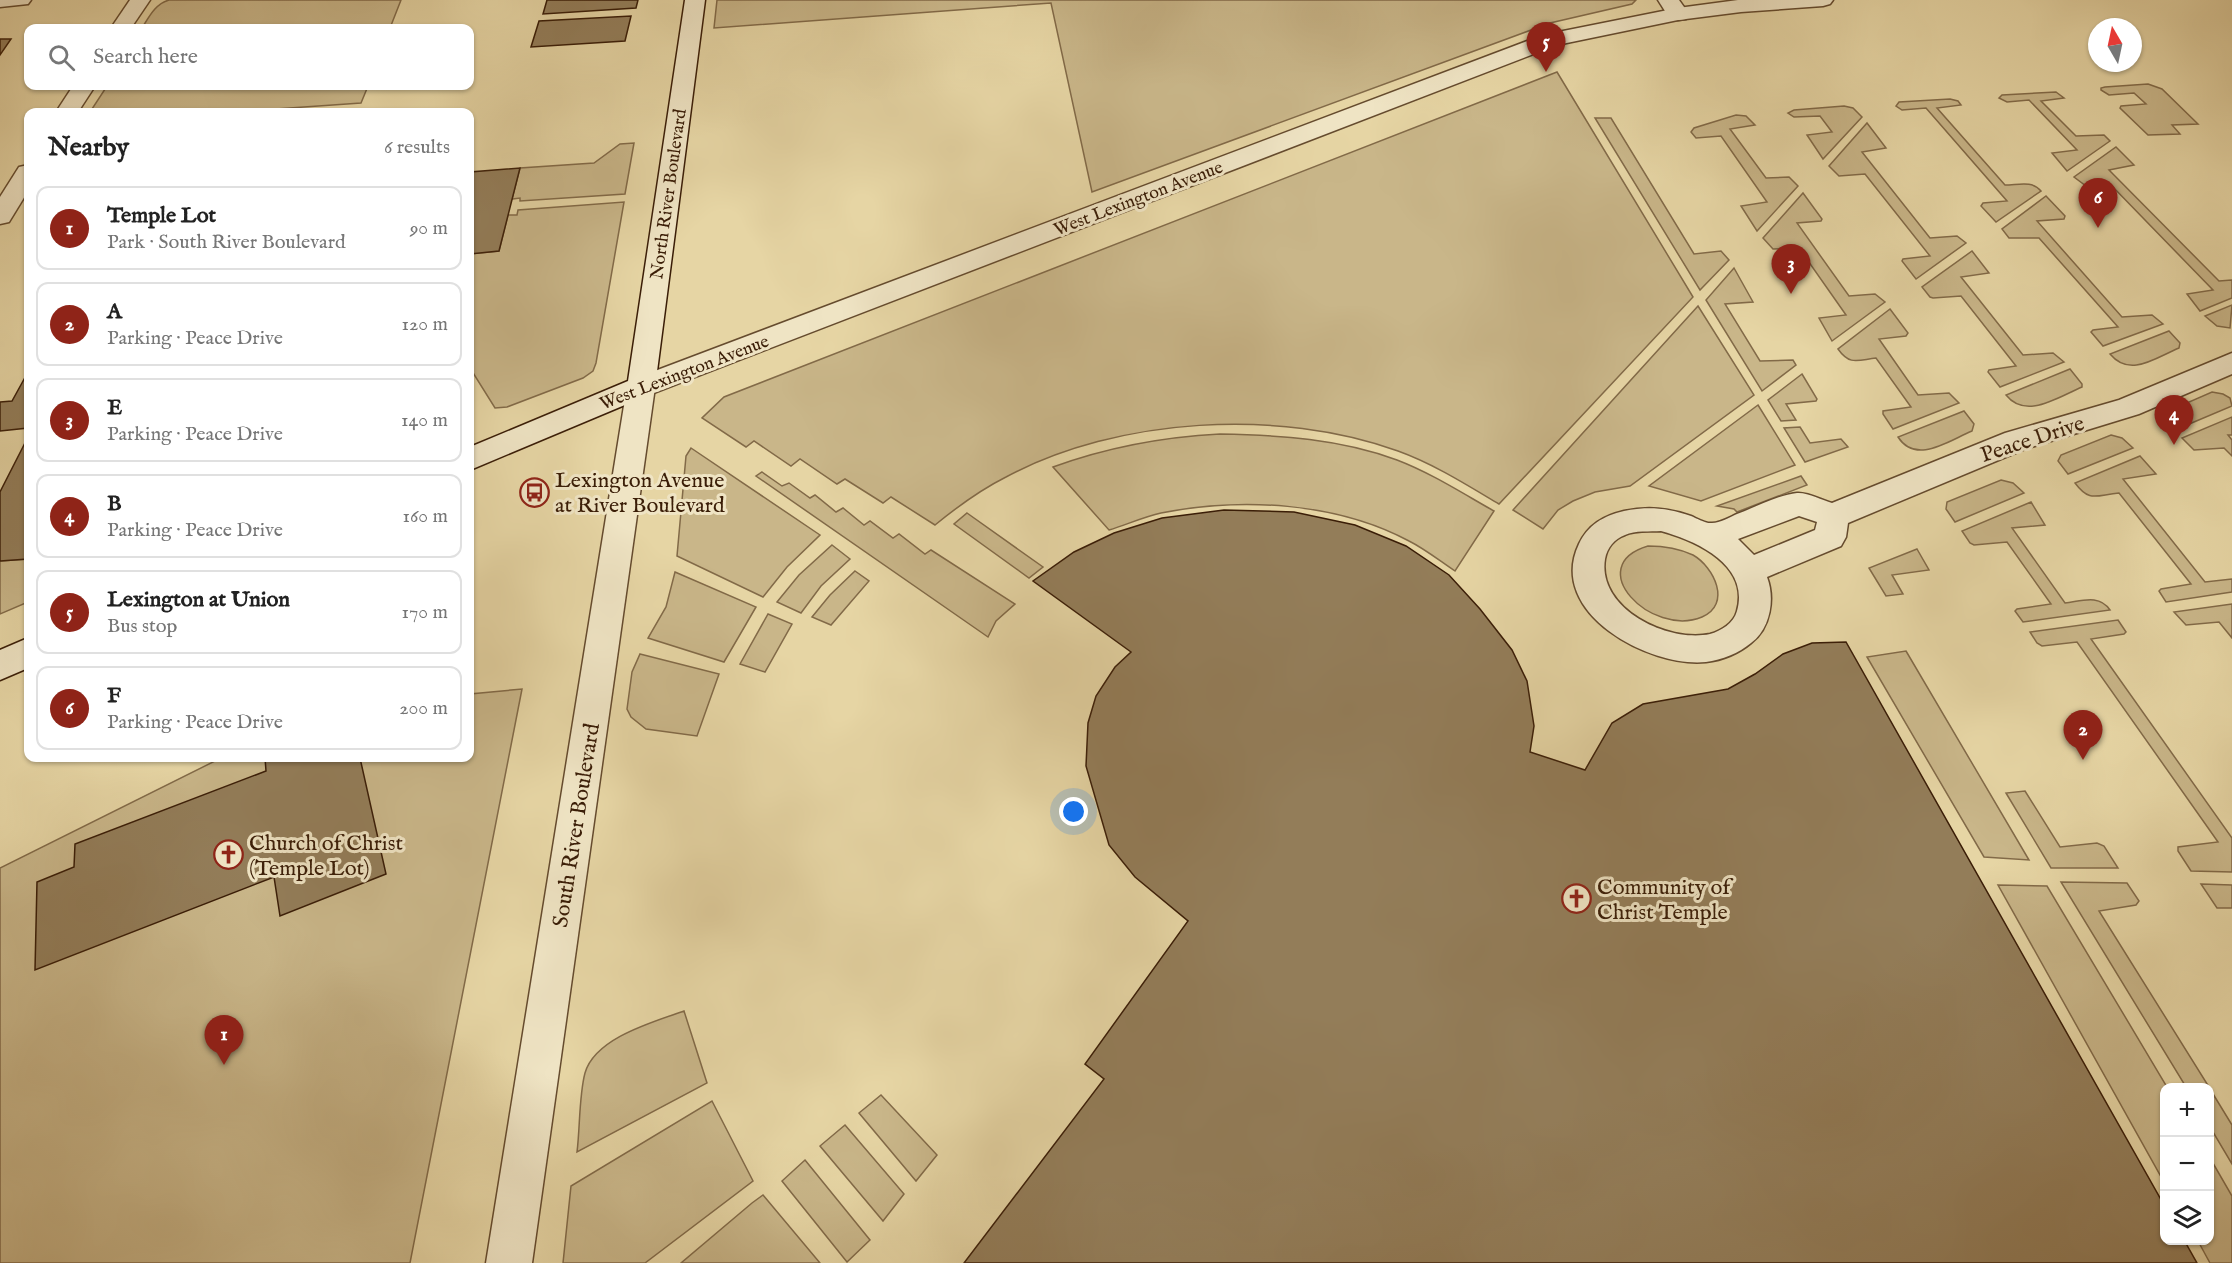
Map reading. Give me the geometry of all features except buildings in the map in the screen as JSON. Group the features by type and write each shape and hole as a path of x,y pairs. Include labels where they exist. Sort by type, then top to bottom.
{"street":[{"path":"0,2 21,0"},
{"path":"124,24 140,0"},
{"name":"North River Boulevard","path":"641,387 694,0"},
{"name":"West Lexington Avenue","path":"474,457 641,387 1551,40 1673,7 1741,6 1823,0"},
{"path":"70,108 81,90"},
{"path":"0,216 24,178"},
{"name":"Peace Drive","path":"1833,516 2015,441 2129,407 2232,363"},
{"name":"South River Boulevard","path":"509,1263 641,387"},
{"path":"1711,536 1798,504 1833,516 1830,537 1748,571"},
{"path":"1661,519 1687,525 1711,536 1732,552 1748,571 1756,593 1754,614 1742,632 1722,644 1695,649 1666,645 1636,634 1612,617 1595,596 1588,574 1589,555 1598,538 1614,526 1636,520 1661,519"},
{"path":"0,666 24,654"}],"shaded area":[{"path":"169,0 401,0 392,24 144,24 156,8"},
{"path":"717,0 1636,0 1632,4 1550,23 1092,192 1051,3 714,28"},
{"path":"1557,72 1693,297 1499,504 1424,462 1398,451 1352,437 1302,428 1199,425 1148,431 1098,442 1050,457 987,487 935,525 891,497 883,503 845,479 837,484 800,459 791,466 754,441 746,447 702,418 724,397"},
{"path":"2148,84 2162,89 2198,124 2172,125 2180,134 2148,135 2120,108 2121,106 2146,104 2134,93 2109,95 2101,90 2105,87"},
{"path":"104,90 366,90 361,103 289,108 93,108"},
{"path":"2056,92 2064,98 2041,101 2076,136 2104,135 2110,141 2067,171 2052,153 2077,150 2029,100 2007,102 1999,98 2002,95"},
{"path":"1950,99 1958,101 1961,105 1937,108 2005,185 2029,184 2041,191 1996,222 1981,206 1983,203 2007,201 1926,108 1902,110 1896,106 1899,102"},
{"path":"1844,106 1853,108 1862,117 1823,159 1807,135 1832,132 1820,116 1794,117 1788,113 1794,110"},
{"path":"1736,115 1746,116 1755,125 1730,129 1766,178 1789,177 1798,186 1757,231 1741,206 1767,202 1721,136 1696,138 1691,132 1694,128"},
{"path":"1595,118 1611,118 1694,254 1721,251 1729,260 1700,290"},
{"path":"1867,123 1886,148 1862,152 1930,238 1957,236 1966,243 1916,279 1902,261 1903,259 1930,256 1865,174 1839,176 1829,166"},
{"path":"634,143 625,194 520,201 520,198 512,199 520,168 594,163 620,144"},
{"path":"2116,147 2134,165 2109,170 2219,281 2232,280 2232,298 2200,311 2187,294 2213,290 2110,184 2086,186 2074,177"},
{"path":"1803,193 1822,219 1821,221 1797,223 1849,296 1875,294 1885,302 1832,341 1819,318 1846,315 1799,248 1773,249 1763,238"},
{"path":"2046,196 2065,216 2064,219 2037,221 2122,317 2152,315 2163,324 2103,346 2091,332 2118,327 2039,238 2009,238 2002,229"},
{"path":"624,202 593,371 583,378 507,407 495,408 474,374 474,254 499,251 508,215 517,215 518,210"},
{"path":"1972,251 1989,273 1961,277 2023,355 2053,353 2064,362 2000,387 1988,372 1989,370 2016,366 1961,296 1933,298 1922,287"},
{"path":"1734,268 1753,302 1725,304 1760,361 1793,360 1796,365 1762,391 1706,300"},
{"path":"2232,305 2230,328 2217,326 2205,316"},
{"path":"1698,306 1754,395 1630,486 1595,492 1573,501 1558,510 1543,529 1513,510"},
{"path":"1890,309 1908,333 1906,336 1879,339 1918,395 1949,393 1959,403 1893,429 1883,411 1911,407 1876,358 1855,361 1846,358 1838,349"},
{"path":"2169,331 2180,343 2179,348 2152,361 2126,365 2110,354"},
{"path":"2070,369 2082,387 2053,401 2023,406 2006,395"},
{"path":"1802,374 1817,399 1816,401 1786,404 1796,420 1781,421 1768,400"},
{"path":"2212,392 2230,398 2232,406 2175,430 2163,417 2166,412"},
{"path":"1758,405 1795,465 1701,501 1649,486"},
{"path":"1964,411 1974,424 1972,431 1943,445 1923,450 1914,449 1905,445 1898,437"},
{"path":"2232,417 2232,435 2228,435 2232,440 2232,456 2224,448 2194,450 2182,438"},
{"path":"1800,427 1810,443 1841,439 1848,447 1805,462 1784,428"},
{"path":"1220,434 1310,440 1376,453 1422,471 1494,511 1455,571 1415,544 1381,528 1351,518 1288,506 1223,505 1192,508 1161,513 1109,530 1053,467 1135,444"},
{"path":"2111,435 2122,438 2133,448 2068,474 2058,461 2061,455"},
{"path":"691,448 820,535 787,567 763,597 677,556 686,456"},
{"path":"2140,456 2156,474 2123,479 2205,582 2232,579 2232,592 2166,602 2159,591 2161,589 2191,584 2119,493 2089,495 2075,483"},
{"path":"762,472 782,486 789,483 810,498 815,495 836,512 843,508 864,525 870,521 893,538 899,534 925,554 931,550 1015,604 996,621 988,637 756,476"},
{"path":"1801,476 1807,485 1737,512 1734,509 1717,506"},
{"path":"2001,480 2013,483 2024,493 1955,522 1946,509 1947,502"},
{"path":"2031,502 2045,525 2012,528 2065,603 2095,600 2106,605 2110,610 2023,622 2015,611 2017,609 2051,604 2007,542 1974,545 1962,531"},
{"path":"967,513 1043,567 1029,578 954,524"},
{"path":"832,545 850,559 821,586 801,613 777,602 799,575"},
{"path":"1648,546 1676,549 1693,555 1701,561 1713,576 1717,586 1716,604 1711,611 1702,617 1682,621 1663,618 1645,609 1631,597 1622,583 1621,568 1629,556"},
{"path":"1917,549 1929,570 1892,575 1903,594 1886,596 1869,568"},
{"path":"24,559 24,604 0,614 0,561"},
{"path":"855,571 869,581 831,625 812,617 830,595"},
{"path":"675,572 756,607 724,662 648,638 666,607"},
{"path":"2232,604 2232,638 2219,622 2186,625 2174,612"},
{"path":"768,614 792,624 765,672 740,664"},
{"path":"2118,620 2126,632 2124,634 2091,639 2232,838 2232,872 2191,871 2178,851 2178,847 2218,842 2077,642 2042,646 2037,643 2030,632"},
{"path":"1906,651 2029,860 1984,857 1867,657"},
{"path":"640,654 719,674 697,736 646,729 631,717 627,709 632,672"},
{"path":"522,689 410,1263 0,1263 0,868 213,762 474,762 474,694"},
{"path":"2025,791 2060,847 2097,843 2104,846 2118,868 2051,868 2006,793"},
{"path":"2061,882 2127,883 2139,901 2136,905 2099,911 2206,1083 2184,1083"},
{"path":"2201,884 2232,885 2232,908 2217,908"},
{"path":"1998,885 2047,886 2165,1083 2160,1083 2160,1175"},
{"path":"684,1011 707,1083 577,1152 583,1082 591,1061 600,1050 627,1033"},
{"path":"881,1095 937,1155 916,1181 859,1113"},
{"path":"2214,1096 2232,1125 2232,1164 2214,1134"},
{"path":"712,1101 753,1181 645,1263 563,1263 571,1186"},
{"path":"845,1125 904,1194 883,1221 820,1146"},
{"path":"805,1160 870,1240 847,1262 782,1181"},
{"path":"2214,1165 2232,1196 2232,1263 2210,1263 2200,1245 2214,1245"},
{"path":"763,1195 820,1263 681,1263 752,1203"}],"place":[{"name":"Lexington at Union","path":"1546,72"},
{"name":"F","path":"2098,228"},
{"name":"E","path":"1791,294"},
{"name":"B","path":"2174,445"},
{"name":"Lexington Avenue at River Boulevard","path":"534,492"},
{"name":"A","path":"2083,760"},
{"name":"Church of Christ (Temple Lot)","path":"228,855"},
{"name":"Community of Christ Temple","path":"1576,899"},
{"name":"Temple Lot","path":"224,1065"}]}
